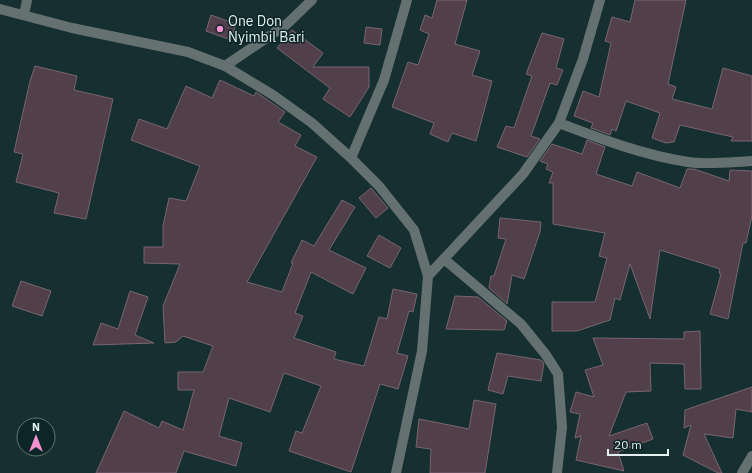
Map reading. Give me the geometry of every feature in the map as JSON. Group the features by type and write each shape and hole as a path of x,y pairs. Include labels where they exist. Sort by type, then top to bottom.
{"street":[{"path":"24,15 27,0"},
{"path":"225,66 287,24 312,0"},
{"path":"351,158 384,80 407,0"},
{"path":"428,276 523,174 559,123 583,59 600,0"},
{"path":"0,9 72,28 188,52 225,66 273,95 312,123 351,158 379,186 414,230 428,276 422,351 396,473"},
{"path":"559,123 613,143 650,154 689,163 752,161"},
{"path":"444,259 521,324 546,355 558,374 562,427 557,473"},
{"path":"742,473 752,456"}],"building":[{"path":"437,0 467,0 455,44 480,51 472,75 492,81 476,141 452,133 448,142 430,134 434,123 392,107 408,62 418,65 429,34 420,30 425,15 432,18"},
{"path":"635,0 686,0 668,84 676,87 672,99 712,109 723,68 752,76 752,141 731,141 733,137 680,125 674,142 666,143 652,138 660,113 626,101 616,131 612,129 610,135 591,128 593,123 574,116 583,91 599,97 611,43 605,41 612,17 630,22"},
{"path":"211,15 236,24 231,40 206,31"},
{"path":"366,27 382,29 380,45 364,43"},
{"path":"292,30 323,53 313,67 369,67 369,87 350,117 323,99 330,88 277,48"},
{"path":"542,33 564,39 556,68 563,70 557,85 550,83 531,136 540,139 527,157 497,147 506,126 514,128 532,76 526,74"},
{"path":"35,66 77,76 74,90 113,99 86,219 54,213 59,193 16,182 23,154 14,152 30,81"},
{"path":"220,80 254,96 256,92 285,112 278,122 301,135 295,146 317,157 247,282 282,292 293,263 291,263 302,240 314,246 342,200 355,207 329,250 366,268 353,294 311,272 295,313 303,316 294,338 336,352 334,359 364,366 379,317 387,319 393,289 417,294 413,312 409,311 397,353 408,356 398,389 380,384 351,472 289,451 296,431 302,433 321,386 284,373 270,412 229,398 219,436 242,443 236,466 184,451 176,473 96,473 124,411 159,428 162,421 183,430 194,390 178,390 178,372 203,372 213,346 183,336 176,342 165,343 163,306 180,264 144,263 144,247 163,247 163,226 169,198 186,201 200,166 131,140 139,119 167,129 186,86 212,98"},
{"path":"587,140 605,147 596,174 632,186 637,172 680,188 687,169 694,169 729,181 730,170 752,171 752,216 746,243 743,243 728,319 710,314 721,274 719,273 720,269 660,250 650,319 630,264 620,300 615,298 610,320 577,331 552,331 552,302 595,302 607,258 599,256 605,233 553,224 553,183 549,183 553,172 546,169 548,164 540,161 552,144 582,154"},
{"path":"371,188 388,208 376,218 359,198"},
{"path":"500,218 541,222 540,232 524,279 512,275 507,304 489,288 491,276 494,276 506,239 498,238"},
{"path":"379,235 401,248 390,268 367,256"},
{"path":"21,281 51,291 42,316 12,306"},
{"path":"130,291 148,297 135,335 154,343 93,345 101,323 118,329"},
{"path":"455,296 478,297 507,321 504,330 446,329"},
{"path":"700,331 701,389 685,389 684,364 650,363 651,391 626,392 609,436 647,423 653,439 618,452 624,471 576,460 581,436 575,438 580,414 570,412 576,392 594,397 585,370 603,365 593,338 684,339 684,332"},
{"path":"497,353 541,360 544,363 541,381 508,376 503,394 488,390"},
{"path":"752,387 752,412 736,409 733,438 704,434 722,473 718,473 683,455 691,425 684,428 685,410"},
{"path":"474,400 496,404 485,473 430,473 431,449 416,447 419,419 469,429"}],"place":[{"name":"One Don Nyimbil Bari","path":"220,29"}]}
